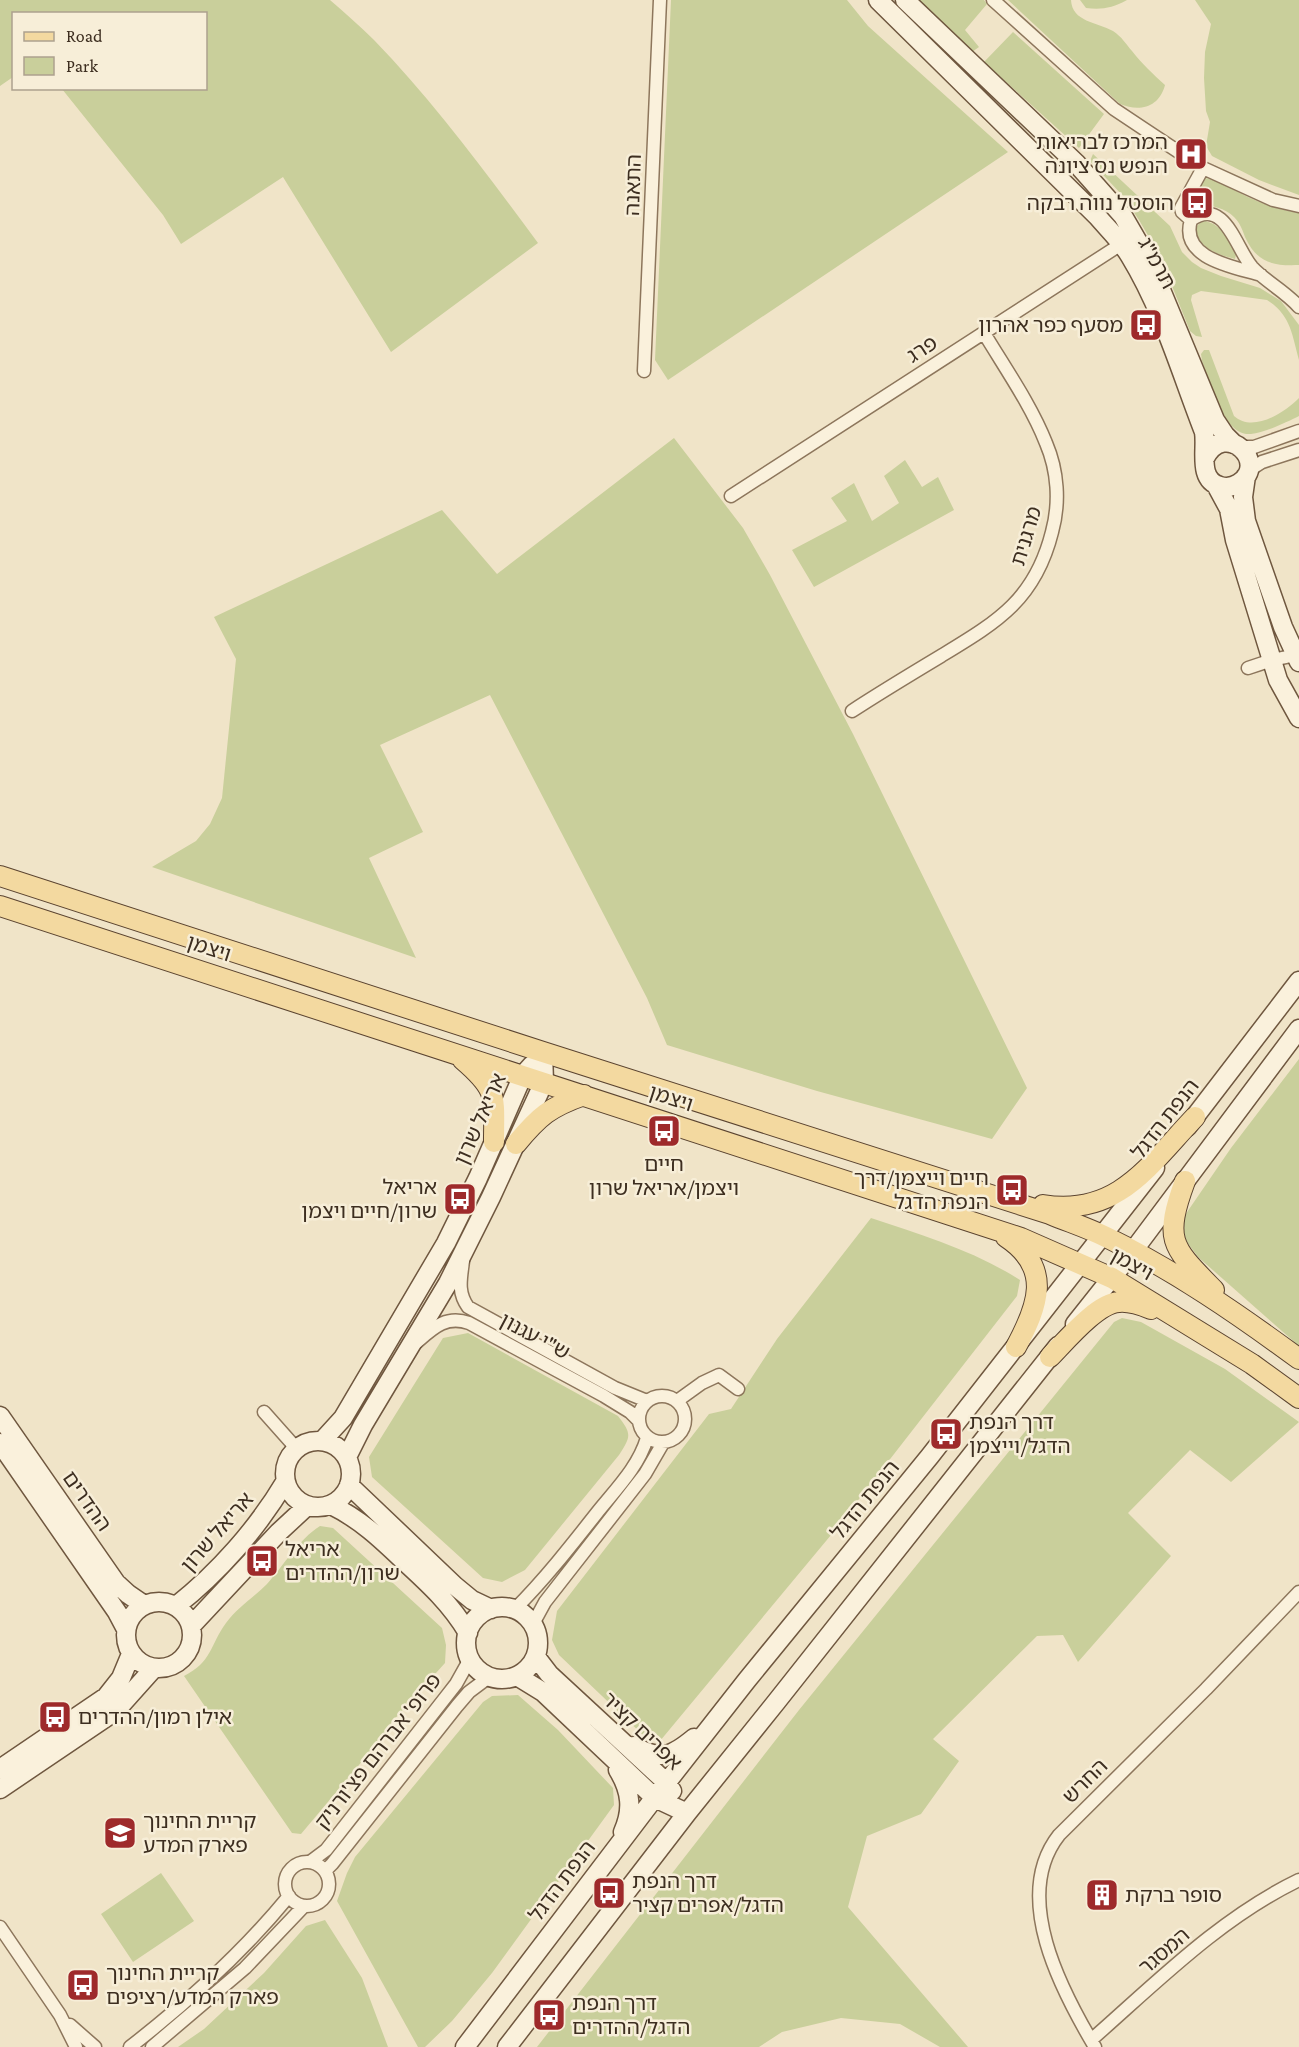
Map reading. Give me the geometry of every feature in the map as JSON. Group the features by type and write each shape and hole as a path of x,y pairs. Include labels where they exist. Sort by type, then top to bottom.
{"main road":[{"name":"ויצמן","path":"0,876 1050,1214 1104,1236 1133,1251 1197,1289 1299,1359"},
{"name":"ויצמן","path":"0,906 1021,1238 1112,1278 1252,1364 1299,1398"},
{"path":"457,1054 484,1078 489,1086 494,1106 494,1142"},
{"path":"516,1144 529,1127 552,1108 584,1095"},
{"path":"998,1198 1056,1207 1075,1207 1104,1200 1131,1183 1195,1117"},
{"path":"1185,1182 1173,1218 1174,1241 1186,1262 1241,1318"},
{"path":"994,1229 1025,1253 1036,1273 1038,1294 1036,1306 1016,1347"},
{"path":"1050,1357 1101,1309 1118,1302 1140,1305 1180,1319"}],"street":[{"name":"התאנה","path":"644,371 660,0"},
{"name":"תרמ\"ג","path":"878,0 1068,187 1128,240 1156,278 1215,420 1225,435 1237,445"},
{"name":"תרמ\"ג","path":"905,0 1076,163 1109,198 1162,322 1204,432 1205,458"},
{"path":"993,0 1114,109 1203,168 1272,200 1299,206"},
{"path":"1191,220 1181,208 1203,168"},
{"path":"1261,275 1211,259 1193,246 1189,234 1191,220 1198,215 1205,214 1222,220 1233,232 1245,258 1261,275 1299,307"},
{"name":"פרג","path":"731,496 1128,240"},
{"name":"מרגנית","path":"852,711 998,620 1022,597 1033,581 1050,542 1057,501 1052,459 1034,418 984,333"},
{"path":"1299,431 1254,447 1220,444 1214,447 1205,458 1206,474 1216,485 1229,509 1235,540 1278,680 1299,718"},
{"path":"1237,445 1247,455 1244,497 1246,521 1283,627 1297,658 1272,660 1248,668"},
{"path":"1216,485 1229,487 1242,481 1262,462 1299,450"},
{"name":"הנפת הדגל","path":"465,2047 610,1854 1104,1236 1299,981"},
{"path":"507,2047 687,1813 1112,1278 1299,1029"},
{"name":"אריאל שרון","path":"322,1441 343,1418 401,1323 446,1243 523,1076 543,1052"},
{"name":"אריאל שרון","path":"347,1458 363,1425 464,1254 544,1082 543,1052"},
{"name":"ש\"י עגנון","path":"464,1254 460,1287 462,1298 468,1307 615,1388 647,1401"},
{"name":"ש\"י עגנון","path":"411,1347 439,1324 460,1320 604,1396 630,1412 638,1420"},
{"path":"677,1401 702,1383 719,1375 738,1389"},
{"path":"660,1396 667,1396 677,1401 684,1411 684,1426 676,1438 663,1443 647,1438 638,1420 642,1407 647,1401 660,1396"},
{"path":"264,1413 296,1448"},
{"name":"ההדרים","path":"0,1416 116,1583 144,1605"},
{"path":"515,1609 540,1584 629,1473 638,1461 647,1438"},
{"path":"313,1441 322,1441 332,1444 347,1458 351,1475 350,1485 345,1493 331,1505 308,1506 293,1497 285,1482 286,1464 296,1448 313,1441"},
{"name":"ההדרים","path":"0,1443 117,1612 126,1629"},
{"path":"533,1624 545,1602 645,1474 663,1443"},
{"name":"אריאל שרון","path":"176,1606 197,1589 258,1522 285,1482"},
{"path":"350,1485 455,1586 472,1600 491,1609"},
{"path":"331,1505 364,1523 435,1590 458,1615 468,1632"},
{"name":"אריאל שרון","path":"191,1626 279,1532 308,1506"},
{"name":"החרש","path":"1093,2044 1075,2013 1055,1970 1040,1907 1041,1869 1047,1853 1059,1835 1206,1689 1299,1592"},
{"path":"154,1601 176,1606 183,1611 191,1626 192,1636 186,1654 170,1666 154,1668 145,1665 131,1654 125,1638 129,1619 135,1611 154,1601"},
{"path":"507,1607 515,1609 533,1624 538,1640 536,1657 525,1671 517,1676 507,1679 489,1677 477,1670 470,1659 466,1641 468,1632 476,1618 491,1609 507,1607"},
{"path":"0,1769 106,1697 121,1678 131,1654"},
{"name":"אפרים קציר","path":"536,1657 549,1674 667,1783 687,1813"},
{"name":"פרופ' אברהם פצ'ורניק","path":"310,1862 326,1850 446,1698 470,1659"},
{"path":"0,1789 108,1716 154,1668"},
{"name":"אפרים קציר","path":"517,1676 543,1692 655,1798 687,1813"},
{"name":"פרופ' אברהם פצ'ורניק","path":"325,1871 457,1706 469,1692 489,1677"},
{"path":"617,1737 649,1754 667,1756 681,1749 716,1719"},
{"path":"601,1747 621,1774 630,1797 627,1823 610,1854"},
{"path":"310,1862 325,1871 329,1883 326,1895 317,1904 304,1906 289,1896 285,1883 291,1870 302,1863 310,1862"},
{"name":"המסגר","path":"1093,2044 1222,1928 1260,1901 1299,1880"},
{"path":"130,2047 223,1968 289,1896"},
{"path":"152,2047 245,1968 304,1906"},
{"path":"0,1927 60,2015 94,2047"},
{"path":"60,2015 76,2047"}],"green space":[{"path":"0,0 330,0 374,40 418,88 480,165 538,243 391,352 283,177 181,244 163,215 63,90 207,90 207,12 12,12 12,78 0,86"},
{"path":"671,0 847,0 868,26 1008,152 668,380 655,360"},
{"path":"916,0 984,0 987,4 965,30 979,47 972,52"},
{"path":"1008,0 1071,0 1072,7 1081,17 1113,31 1121,38 1165,85 1162,93 1153,103 1141,108 1120,104"},
{"path":"1080,0 1127,0 1112,7 1097,9 1086,8"},
{"path":"1195,0 1299,0 1299,195 1259,180 1212,156 1206,146 1210,122 1206,111 1205,52 1211,24"},
{"path":"1013,32 1104,114 1079,148 984,62"},
{"path":"1093,154 1170,226 1182,252 1192,262 1221,276 1260,288 1281,301 1299,325 1299,360 1286,319 1267,300 1201,291 1192,295 1191,300 1202,337 1190,331 1160,256 1123,196 1090,161"},
{"path":"1205,178 1219,182 1261,203 1299,213 1299,265 1281,265 1261,258 1250,246 1231,214 1199,202 1196,193"},
{"path":"1205,221 1221,230 1236,255 1235,259 1215,253 1200,241 1195,228"},
{"path":"1204,350 1209,350 1234,416 1242,421 1259,422 1277,415 1299,398 1299,416 1256,433 1241,433 1233,427 1219,406 1202,361 1201,354"},
{"path":"674,438 743,528 770,575 853,734 1027,1088 992,1139 817,1091 667,1045 647,998 490,695 380,745 423,832 369,858 416,958 152,867 196,841 210,824 222,798 236,659 214,617 442,510 497,574"},
{"path":"905,460 922,487 938,477 954,510 814,587 792,550 847,521 831,498 854,483 872,521 899,503 884,476"},
{"path":"1299,1059 1299,1346 1198,1257 1183,1237 1183,1218 1231,1148"},
{"path":"871,1218 948,1244 985,1260 1020,1280 1017,1296 831,1535 660,1741 644,1736 559,1655 552,1640 557,1611 709,1414 731,1409 777,1339"},
{"path":"1122,1318 1141,1322 1225,1369 1299,1422 1231,1482 1190,1450 1128,1513 1171,1556 1078,1662 1063,1635 1037,1636 933,1739 959,1761 921,1814 867,1836 848,1907 968,2047 940,2047 900,2024 841,2018 782,2032 759,2047 537,2047 799,1710 1114,1322"},
{"path":"468,1333 618,1416 628,1431 628,1439 619,1455 525,1570 502,1582 483,1578 372,1477 369,1457 443,1338"},
{"path":"320,1526 333,1528 442,1628 446,1645 445,1663 391,1723 385,1734 301,1834 292,1833 184,1676 205,1659 230,1618 267,1584 298,1545"},
{"path":"518,1695 558,1730 613,1788 614,1805 492,1973 452,2021 425,2047 418,2047 337,1901 355,1857 483,1702 492,1696"},
{"path":"161,1873 194,1921 133,1962 101,1914"},
{"path":"325,1920 362,1978 388,2047 178,2047 204,2029 264,1973 306,1926"}],"place":[{"name":"המרכז לבריאות הנפש נס ציונה","path":"1191,154"},
{"name":"הוסטל נווה רבקה","path":"1197,203"},
{"name":"מסעף כפר אהרון","path":"1146,325"},
{"name":"חיים ויצמן/אריאל שרון","path":"664,1131"},
{"name":"חיים וייצמן/דרך הנפת הדגל","path":"1012,1190"},
{"name":"אריאל שרון/חיים ויצמן","path":"460,1199"},
{"name":"דרך הנפת הדגל/וייצמן","path":"946,1434"},
{"name":"אריאל שרון/ההדרים","path":"262,1561"},
{"name":"אילן רמון/ההדרים","path":"55,1717"},
{"name":"קריית החינוך פארק המדע","path":"120,1833"},
{"name":"דרך הנפת הדגל/אפרים קציר","path":"609,1893"},
{"name":"סופר ברקת","path":"1102,1895"},
{"name":"קריית החינוך פארק המדע/רציפים","path":"83,1985"},
{"name":"דרך הנפת הדגל/ההדרים","path":"549,2015"}]}
